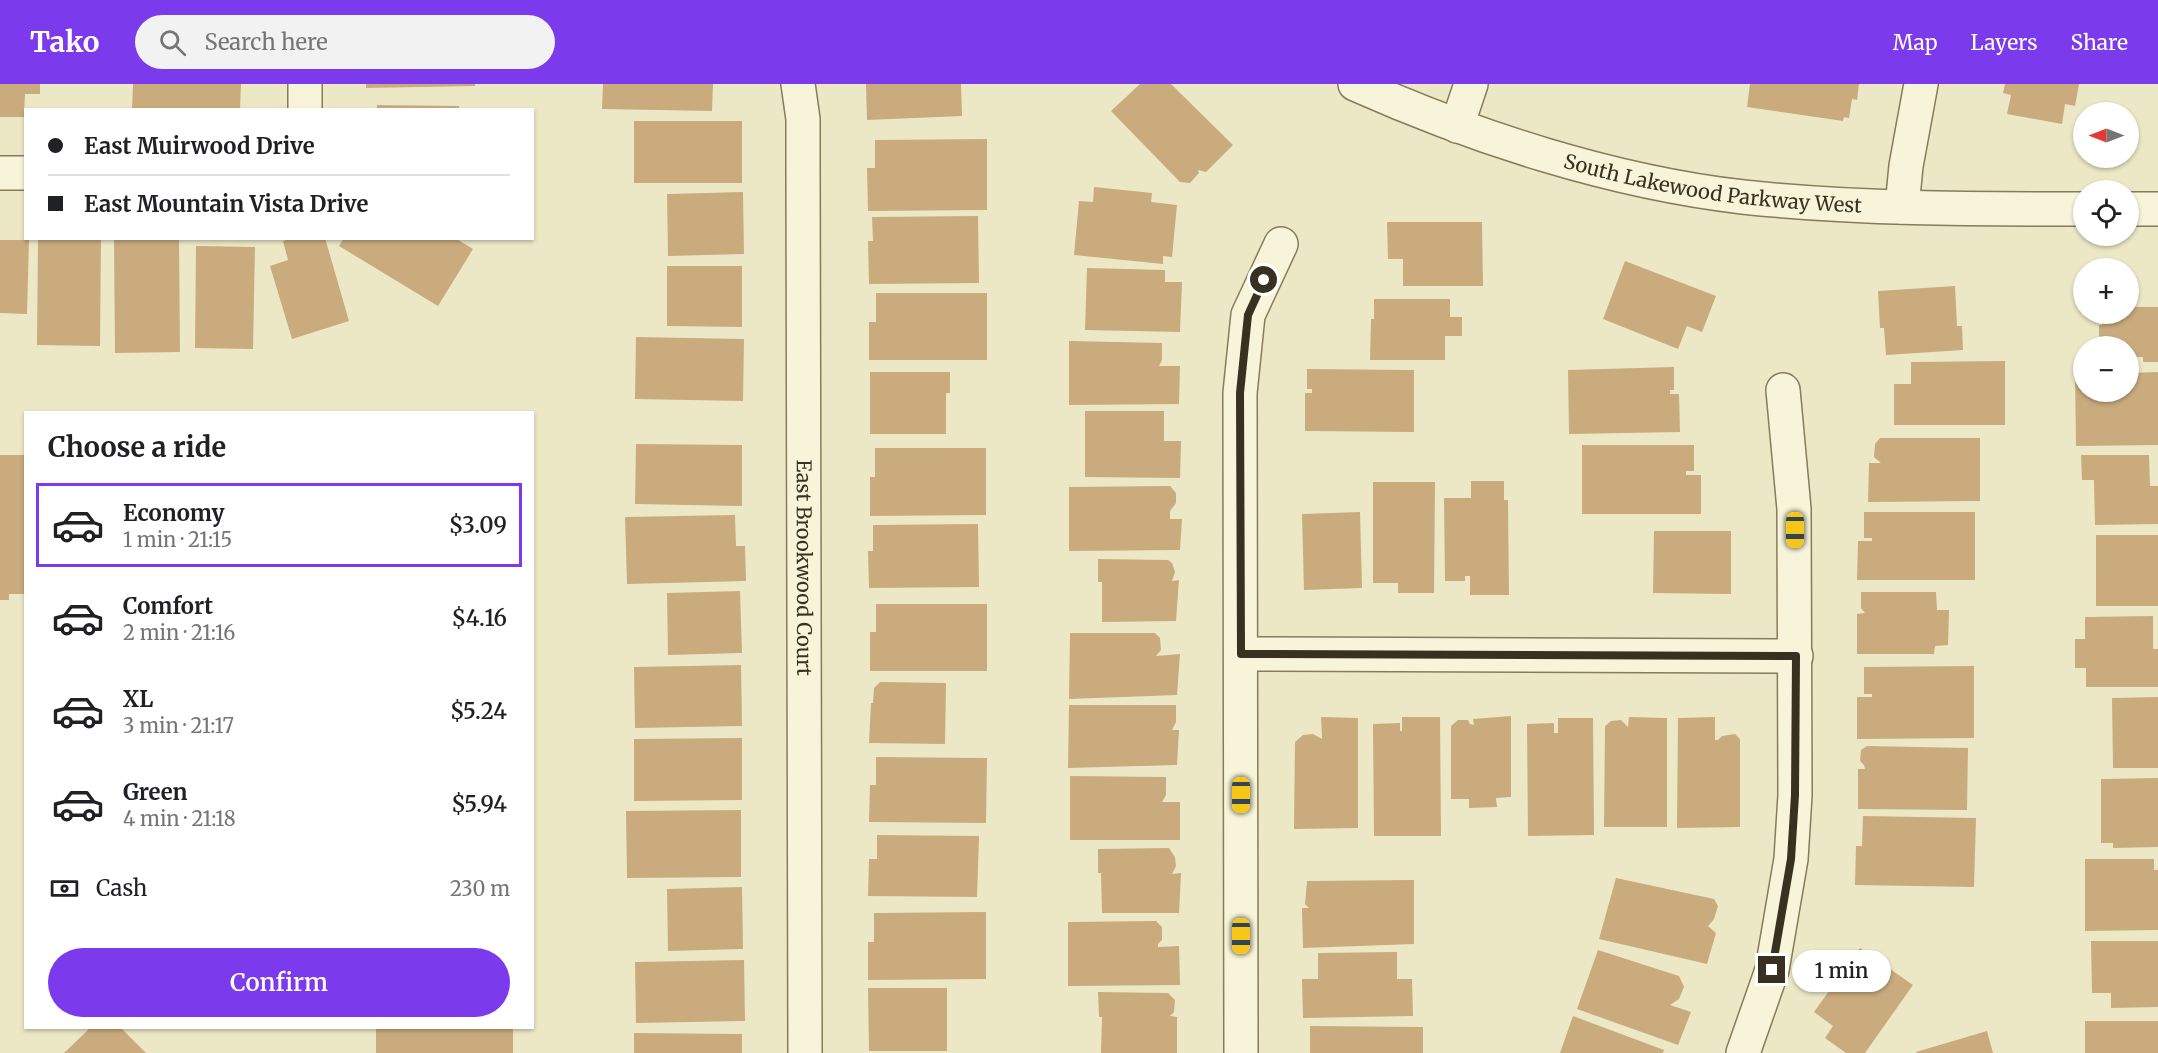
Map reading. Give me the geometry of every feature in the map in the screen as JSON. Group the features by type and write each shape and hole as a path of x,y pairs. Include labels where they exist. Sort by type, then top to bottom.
{"street":[{"path":"304,108 305,84"},
{"name":"East Brookwood Court","path":"798,84 803,119 805,1053"},
{"name":"South Lakewood Parkway West","path":"1355,84 1457,126 1523,148 1647,180 1741,196 1842,205 2073,209"},
{"path":"1457,126 1471,84"},
{"path":"1902,207 1906,166 1921,84"},
{"path":"0,173 24,173"},
{"path":"2139,209 2158,209"},
{"path":"1241,1053 1240,393 1248,315 1281,244"},
{"path":"1743,1053 1772,970 1791,859 1795,795 1794,509 1783,390"},
{"path":"1241,654 1796,656"}],"building":[{"path":"0,84 40,84 40,94 25,94 24,117 0,117"},
{"path":"133,84 241,84 240,108 132,108"},
{"path":"366,84 475,84 475,86 366,88"},
{"path":"603,84 713,84 712,111 602,109"},
{"path":"866,84 961,84 962,116 867,120"},
{"path":"1140,84 1171,84 1233,145 1206,172 1198,170 1199,173 1190,183 1180,182 1111,111"},
{"path":"1750,84 1859,84 1857,100 1852,99 1849,118 1844,117 1843,121 1747,107"},
{"path":"2005,84 2079,84 2076,102 2073,102 2073,106 2065,104 2062,124 2007,114 2011,95 2003,93"},
{"path":"377,105 459,106 459,108 377,108"},
{"path":"634,121 742,121 742,183 634,183"},
{"path":"987,139 987,210 868,211 867,168 875,168 875,140"},
{"path":"1094,187 1152,193 1151,202 1177,205 1172,257 1163,256 1163,264 1074,255 1079,201 1093,202"},
{"path":"743,192 744,254 668,256 667,194"},
{"path":"978,216 979,283 869,284 868,241 873,241 872,217"},
{"path":"1387,222 1482,222 1483,286 1403,286 1403,259 1388,259"},
{"path":"0,240 29,240 27,314 0,313"},
{"path":"38,240 101,240 100,346 37,345"},
{"path":"114,240 179,240 180,352 115,353"},
{"path":"326,240 349,321 292,339 270,266 288,260 283,241"},
{"path":"343,240 458,240 473,249 438,306 339,246"},
{"path":"196,246 255,247 253,349 195,348"},
{"path":"1625,261 1716,296 1702,332 1687,326 1678,349 1603,319"},
{"path":"667,266 742,266 742,327 667,326"},
{"path":"1087,268 1165,270 1165,282 1182,282 1180,332 1085,330"},
{"path":"1955,286 1957,326 1962,326 1963,350 1886,355 1884,328 1880,328 1878,291"},
{"path":"876,293 987,293 987,360 869,360 869,322 876,322"},
{"path":"1374,299 1450,299 1450,317 1462,317 1462,336 1445,336 1445,360 1370,360"},
{"path":"2139,307 2158,307 2158,362 2143,362 2143,357 2139,357 2139,336 2099,336 2099,325 2139,324"},
{"path":"636,337 744,339 743,401 635,399"},
{"path":"1069,341 1162,343 1162,360 1159,366 1180,366 1179,404 1069,405"},
{"path":"2005,361 2005,425 1894,425 1894,384 1911,384 1911,362"},
{"path":"1674,367 1674,390 1670,390 1670,394 1679,394 1680,432 1569,434 1568,370"},
{"path":"1307,369 1414,370 1414,432 1305,431 1305,393 1312,393 1312,389 1307,389"},
{"path":"870,372 950,372 950,393 946,393 946,434 870,434"},
{"path":"2158,372 2158,445 2076,446 2075,402 2139,402 2139,373"},
{"path":"1085,411 1164,411 1164,441 1181,441 1180,478 1085,477"},
{"path":"1880,438 1980,438 1980,501 1868,502 1869,463 1881,463 1874,457 1875,444"},
{"path":"636,444 742,445 742,506 635,504"},
{"path":"1582,445 1694,445 1694,471 1686,471 1686,475 1701,475 1701,514 1582,514"},
{"path":"875,448 986,448 986,515 870,516 870,477 875,477"},
{"path":"0,455 24,455 24,594 9,594 9,600 0,600"},
{"path":"2081,455 2149,455 2150,486 2158,486 2158,524 2095,525 2094,480 2082,480"},
{"path":"1471,481 1504,481 1504,500 1508,500 1509,595 1470,595 1470,576 1465,576 1465,581 1445,581 1444,498 1471,498"},
{"path":"1373,482 1435,482 1434,593 1398,593 1398,583 1373,583"},
{"path":"1170,486 1176,493 1176,503 1170,511 1170,519 1182,519 1180,550 1069,551 1069,487"},
{"path":"1360,512 1362,588 1304,590 1302,514"},
{"path":"1864,512 1975,512 1975,580 1857,580 1858,541 1872,541 1872,538 1864,538"},
{"path":"735,515 736,546 745,546 746,581 627,584 625,517"},
{"path":"978,524 979,587 869,588 868,551 873,551 873,525"},
{"path":"1654,531 1731,531 1731,594 1653,593"},
{"path":"2096,535 2158,535 2158,606 2096,606"},
{"path":"1098,559 1168,560 1172,563 1175,572 1172,581 1179,580 1176,621 1102,622 1102,582 1098,582"},
{"path":"740,591 742,653 668,655 667,593"},
{"path":"1861,592 1936,592 1937,610 1949,610 1948,645 1935,646 1934,654 1857,654 1857,614 1865,613 1861,608"},
{"path":"876,604 987,604 987,671 870,671 870,632 876,632"},
{"path":"2153,616 2153,649 2158,649 2158,687 2086,687 2086,668 2075,668 2075,639 2085,639 2085,617"},
{"path":"1070,633 1155,633 1160,638 1161,650 1156,656 1180,654 1177,695 1069,699"},
{"path":"741,665 742,726 635,728 634,667"},
{"path":"1974,666 1974,738 1857,739 1857,697 1872,697 1872,694 1864,694 1864,667"},
{"path":"880,682 946,683 945,744 869,743 871,703 873,703 874,688"},
{"path":"2158,697 2158,768 2113,768 2112,698"},
{"path":"1069,705 1176,705 1176,722 1172,730 1179,730 1177,765 1068,768"},
{"path":"1511,716 1511,797 1496,798 1497,807 1469,808 1469,799 1451,799 1451,726 1458,720 1468,720 1474,725 1473,719"},
{"path":"1321,717 1358,718 1358,828 1294,829 1295,742 1303,735 1313,734 1322,739"},
{"path":"1402,717 1440,717 1441,836 1374,836 1373,724 1400,723 1400,731 1402,731"},
{"path":"1629,717 1667,718 1667,827 1604,827 1605,726 1611,721 1621,720 1628,727"},
{"path":"1715,717 1715,740 1722,736 1735,734 1740,739 1740,827 1677,828 1678,718"},
{"path":"1558,718 1593,718 1594,835 1528,836 1527,724 1554,723 1554,733 1558,733"},
{"path":"742,738 742,800 634,801 634,739"},
{"path":"1867,746 1968,748 1967,810 1858,809 1858,769 1865,769 1860,761 1861,750"},
{"path":"876,757 987,758 986,823 869,822 870,785 876,785"},
{"path":"1070,776 1166,777 1166,795 1162,802 1180,802 1180,840 1070,840"},
{"path":"2158,778 2158,847 2113,848 2113,843 2101,843 2101,779"},
{"path":"741,810 741,877 627,878 626,811"},
{"path":"1863,816 1976,818 1974,887 1855,885 1856,846 1862,846"},
{"path":"877,835 979,836 977,897 868,896 869,859 877,859"},
{"path":"1169,848 1175,857 1176,866 1172,874 1181,873 1179,913 1102,913 1098,849"},
{"path":"2085,859 2154,859 2154,870 2158,870 2158,930 2085,931"},
{"path":"1616,878 1714,899 1718,906 1714,919 1708,926 1716,933 1707,964 1599,939"},
{"path":"1414,880 1414,944 1303,948 1302,908 1309,908 1305,904 1307,881"},
{"path":"742,887 743,949 668,951 667,889"},
{"path":"986,912 986,979 868,980 868,942 874,942 874,913"},
{"path":"1156,921 1162,927 1162,940 1158,947 1179,946 1180,985 1068,986 1068,922"},
{"path":"2091,941 2158,941 2158,1007 2111,1008 2111,993 2092,993"},
{"path":"1860,948 1913,985 1865,1053 1846,1053 1825,1038 1833,1026 1814,1012"},
{"path":"1598,950 1679,976 1684,987 1679,999 1670,1005 1691,1012 1678,1045 1577,1009"},
{"path":"1397,952 1397,979 1412,979 1413,1016 1303,1018 1302,979 1318,979 1318,953"},
{"path":"744,960 745,1021 636,1023 635,962"},
{"path":"868,988 947,988 947,1051 869,1051"},
{"path":"1098,992 1168,993 1175,1000 1174,1012 1170,1016 1177,1017 1177,1053 1101,1053 1102,1017 1099,1017"},
{"path":"1573,1016 1664,1050 1663,1053 1560,1053"},
{"path":"2085,1021 2158,1021 2158,1053 2085,1053"},
{"path":"1310,1026 1423,1027 1423,1053 1310,1053"},
{"path":"89,1029 122,1029 146,1053 64,1053"},
{"path":"376,1029 513,1029 513,1053 376,1053"},
{"path":"1987,1031 1993,1053 1916,1053 1916,1052"},
{"path":"634,1033 742,1034 742,1053 634,1053"}],"route":[{"path":"1264,280 1248,315 1240,393 1241,654 1796,656 1795,795 1791,859 1772,970"}]}
